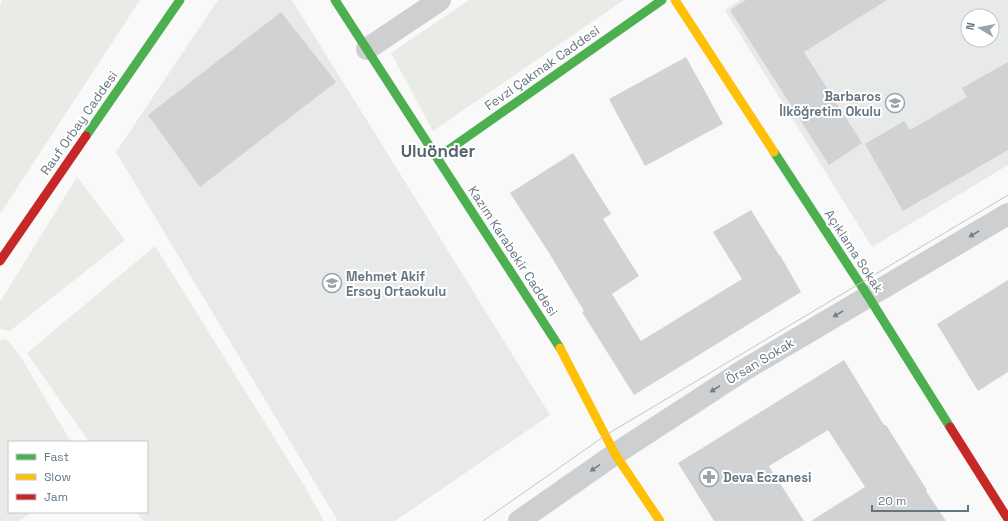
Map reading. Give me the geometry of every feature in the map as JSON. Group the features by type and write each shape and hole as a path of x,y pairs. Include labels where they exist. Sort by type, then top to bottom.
{"street":[{"name":"Rauf Orbay Caddesi","path":"0,261 180,0"},
{"name":"Kazım Karabekir Caddesi","path":"335,0 555,339 615,454 660,521"},
{"path":"367,49 440,0"},
{"name":"Fevzi Çakmak Caddesi","path":"437,158 662,0"},
{"name":"Açıklama Sokak","path":"675,0 868,296 1008,519"},
{"name":"Örsan Sokak","path":"519,521 615,454 744,370 1008,214"}],"shaded area":[{"path":"2,0 140,0 0,214 0,6"},
{"name":"Mehmet Akif Ersoy Ortaokulu","path":"218,0 292,0 550,415 395,521 338,521 116,152"},
{"path":"469,0 624,0 433,131 391,53"},
{"name":"Barbaros İlköğretim Okulu","path":"740,0 1008,0 1008,165 872,247 725,10"},
{"path":"77,177 125,240 10,331 0,329 0,302"},
{"path":"155,246 307,490 324,521 143,521 138,513 148,513 148,441 88,441 27,353"},
{"path":"6,339 19,354 70,441 8,441 8,513 31,513 20,521 0,521 0,340"}],"building":[{"path":"746,0 887,0 804,52 862,143 829,165 730,10"},
{"path":"281,12 336,82 200,187 148,115"},
{"path":"686,57 723,124 645,166 609,99"},
{"path":"1008,62 1008,150 903,211 865,144 904,121 910,130 967,97 962,88"},
{"path":"573,153 611,214 603,219 639,276 612,294 641,341 742,279 713,232 751,210 780,255 801,292 634,395 582,312 584,311 549,253 510,193"},
{"path":"1008,280 1008,372 978,391 937,324"},
{"path":"844,360 946,521 811,521 865,487 828,430 769,466 804,521 714,521 678,463"}],"tram line":[{"path":"483,521 606,435 1008,195"}],"traffic: fast":[{"path":"86,136 180,0"},
{"path":"335,0 560,348"},
{"path":"437,158 662,0"},
{"path":"774,152 868,296 950,427"}],"traffic: slow":[{"path":"675,0 774,152"},
{"path":"560,348 615,454 660,521"}],"traffic: jam":[{"path":"0,261 86,136"},
{"path":"950,427 1008,519"}],"place":[{"name":"Barbaros İlköğretim Okulu","path":"895,103"},
{"name":"Mehmet Akif Ersoy Ortaokulu","path":"332,283"},
{"name":"Deva Eczanesi","path":"709,477"}],"district":[{"name":"Uluönder","path":"438,151"}]}
